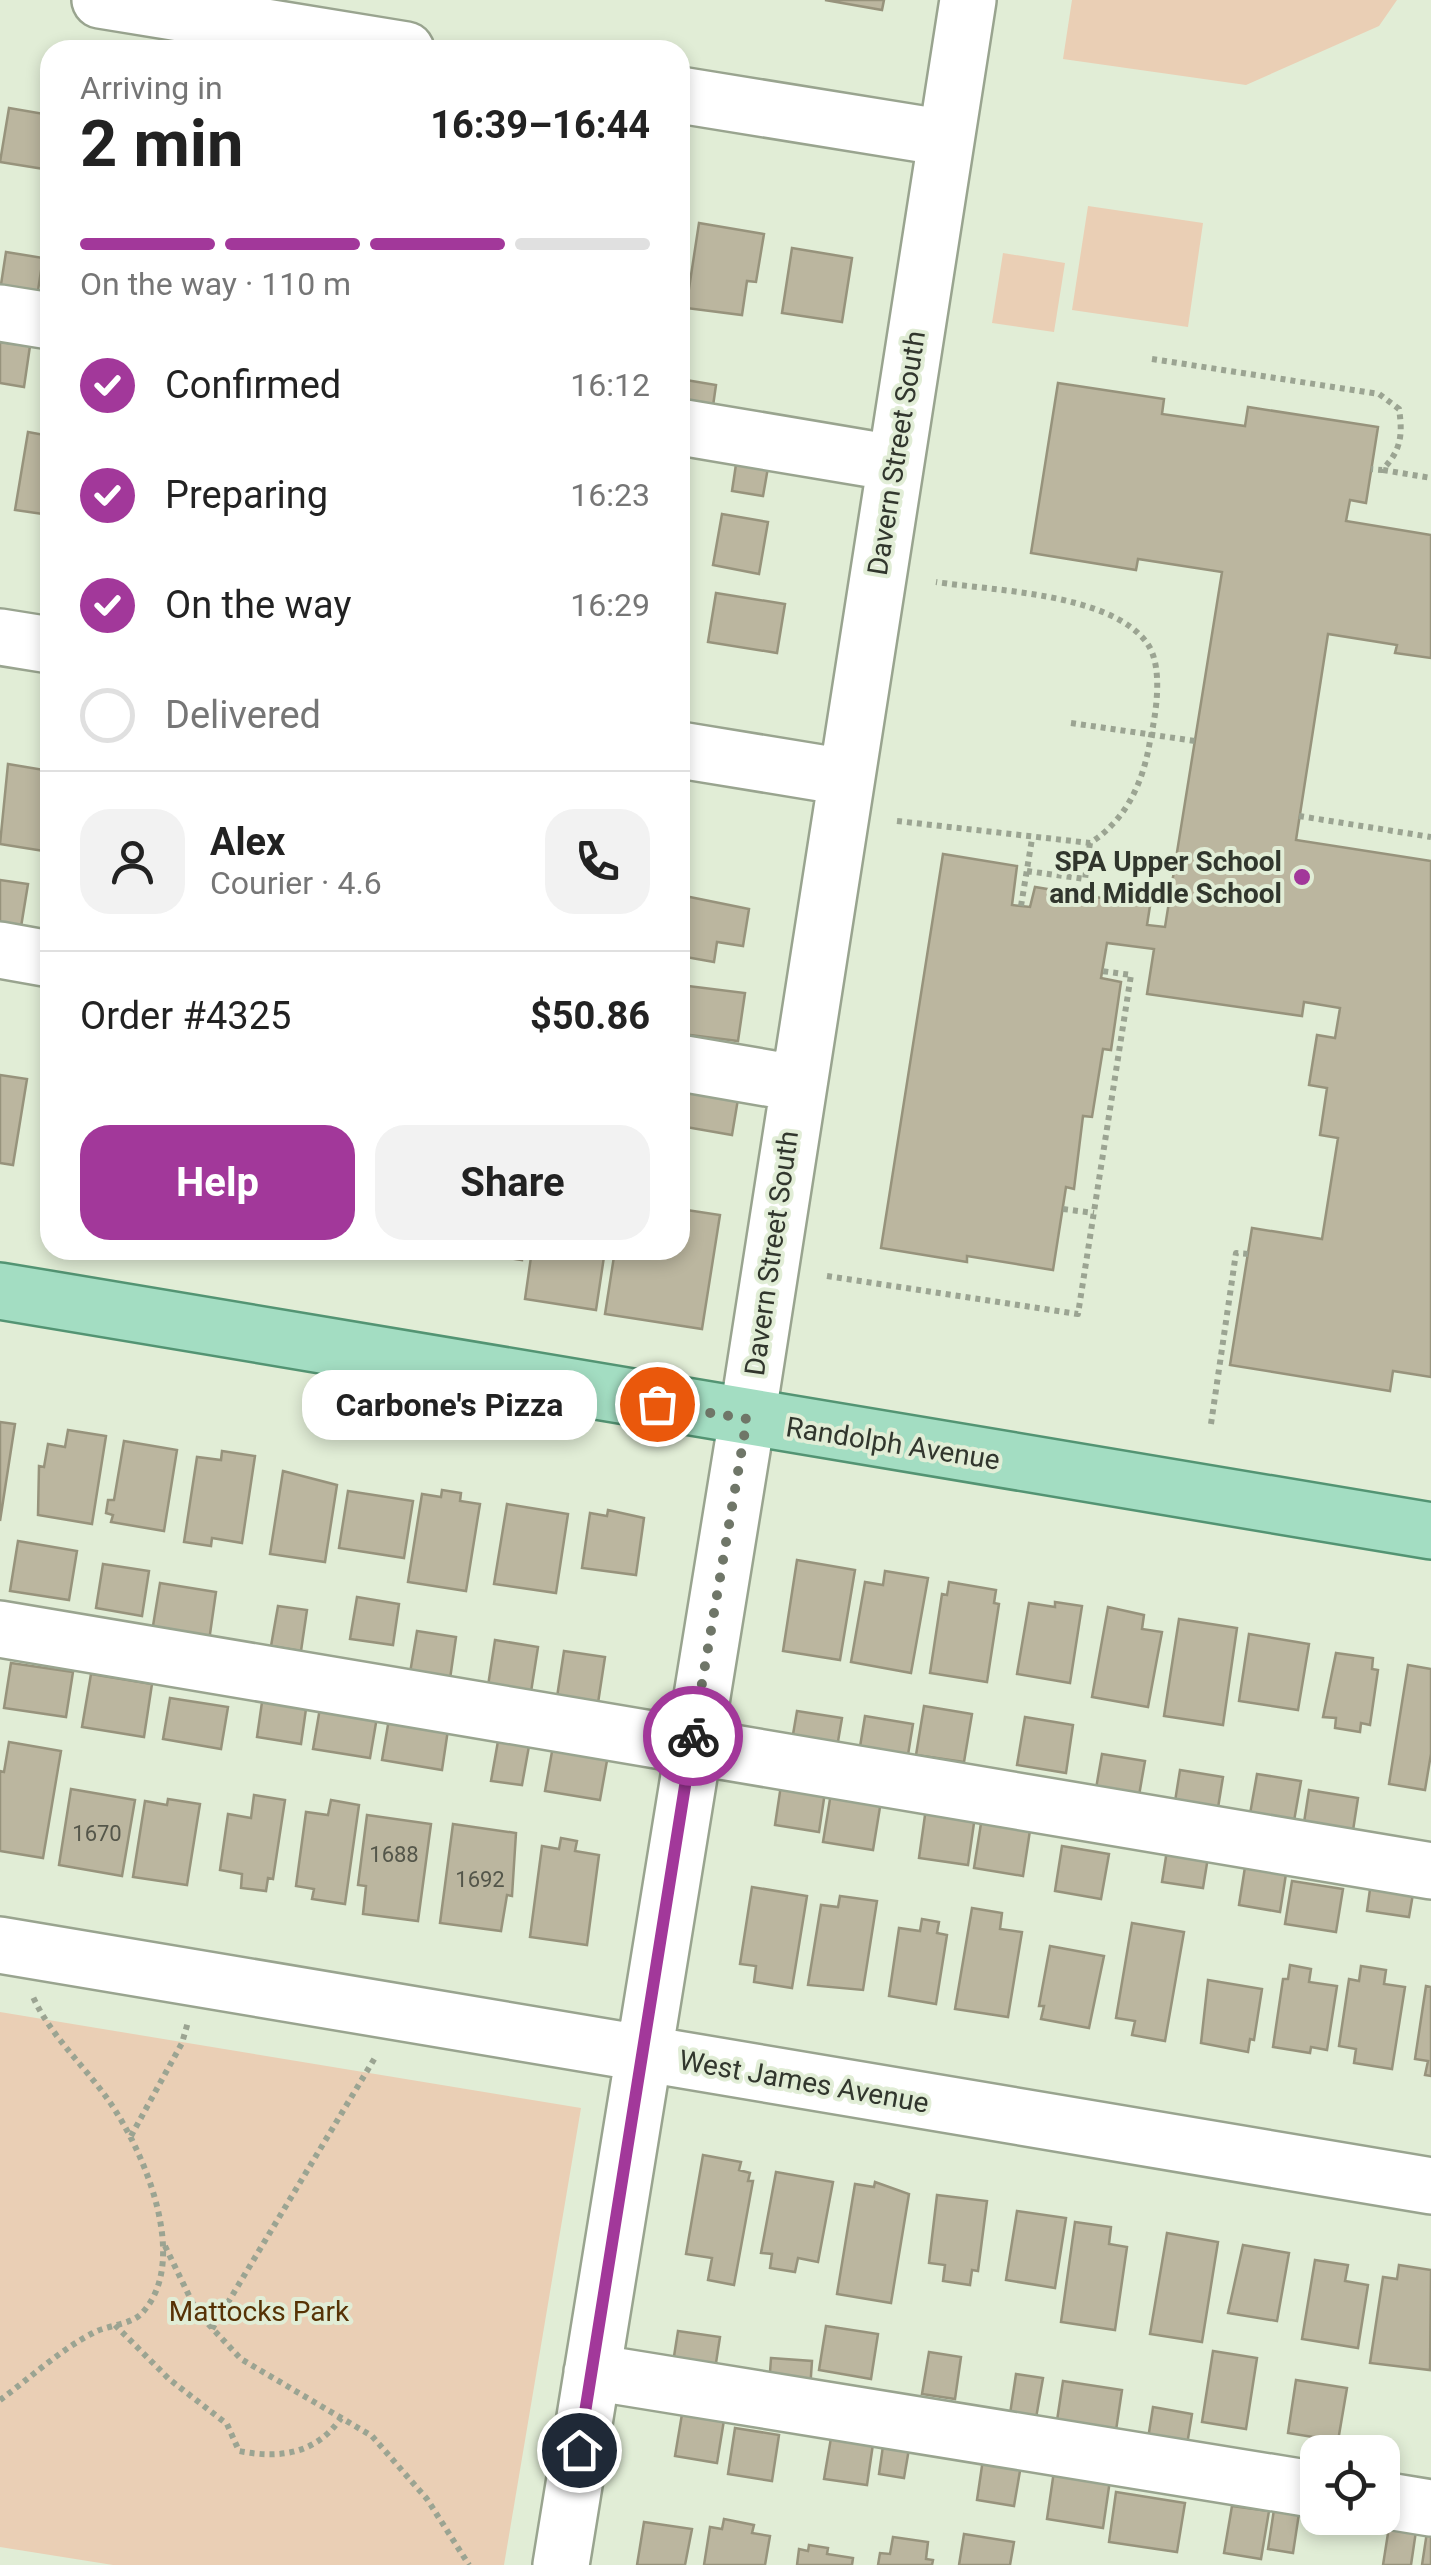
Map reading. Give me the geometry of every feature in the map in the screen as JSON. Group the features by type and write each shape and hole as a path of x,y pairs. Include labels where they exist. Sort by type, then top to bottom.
{"main road":[{"name":"Randolph Avenue","path":"0,1291 1431,1531"}],"street":[{"path":"100,0 345,40"},
{"name":"Davern Street South","path":"561,2565 747,1419 796,1083 968,0"},
{"path":"690,97 946,138"},
{"path":"0,313 40,319"},
{"path":"690,429 894,463"},
{"path":"0,636 40,643"},
{"path":"690,752 845,777"},
{"path":"0,950 40,957"},
{"path":"690,1065 796,1083"},
{"path":"0,1630 1431,1871"},
{"name":"West James Avenue","path":"5,1945 1431,2186"},
{"path":"592,2372 1300,2487"},
{"path":"1400,2503 1431,2508"}],"path":[{"path":"1152,358 1378,394 1399,409 1403,432 1396,456 1382,470"},
{"path":"1371,469 1431,478"},
{"path":"897,821 1090,844 1110,830 1143,779 1152,734 1157,676 1149,646 1130,626 1096,608 936,582"},
{"path":"1071,723 1195,740"},
{"path":"1300,816 1431,837"},
{"path":"1021,906 1032,839"},
{"path":"1027,871 1085,880 1090,844"},
{"path":"826,1276 1078,1314 1130,975 1102,971"},
{"path":"1063,1208 1094,1213"},
{"path":"1212,1424 1236,1253 1248,1254"},
{"path":"5,1945 46,2025 109,2101 142,2158 165,2244 197,2312 241,2360 372,2436 427,2499 468,2565"},
{"path":"130,2137 182,2044 201,1978"},
{"path":"212,2329 404,2013"},
{"path":"0,2400 94,2332 140,2316 158,2289 165,2244"},
{"path":"115,2325 169,2379 228,2424 239,2451 265,2456 304,2451 328,2438 341,2418"}],"green space":[{"path":"1072,0 1397,0 1379,26 1246,85 1063,59"},
{"path":"1088,206 1203,223 1188,327 1072,310"},
{"path":"1003,253 1065,263 1054,332 992,323"},
{"name":"Mattocks Park","path":"0,2012 581,2108 504,2565 113,2565 0,2547"}],"building":[{"path":"825,0 884,0 882,10"},
{"path":"9,108 40,113 40,168 0,162"},
{"path":"699,223 764,234 756,282 747,281 742,315 690,308"},
{"path":"792,248 852,258 842,322 782,313"},
{"path":"6,252 40,258 37,297 0,291"},
{"path":"0,342 30,346 24,387 0,383"},
{"path":"690,381 716,385 712,413 690,410"},
{"name":"SPA Upper School and Middle School","path":"1058,383 1164,399 1162,414 1245,426 1248,407 1378,427 1366,503 1350,500 1346,521 1431,535 1431,658 1395,653 1397,645 1328,634 1296,840 1431,861 1431,1377 1393,1371 1390,1391 1230,1365 1252,1228 1322,1239 1338,1138 1320,1135 1327,1088 1309,1085 1317,1035 1335,1038 1340,1008 1304,1002 1302,1016 1147,994 1154,949 1107,943 1101,978 1121,982 1111,1050 1103,1049 1092,1117 1083,1116 1074,1189 1066,1187 1053,1270 881,1248 943,854 1017,866 1012,905 1030,907 1035,887 1150,906 1147,925 1165,927 1222,572 1138,559 1136,570 1031,553"},
{"path":"28,432 40,434 40,514 15,510"},
{"path":"738,451 770,456 763,496 732,491"},
{"path":"722,514 768,522 759,574 713,565"},
{"path":"716,593 785,604 777,653 708,642"},
{"path":"8,764 40,769 40,850 0,844"},
{"path":"0,880 28,884 20,933 0,930"},
{"path":"690,897 749,909 743,946 717,942 714,962 690,958"},
{"path":"690,986 745,993 738,1041 690,1035"},
{"path":"0,1075 27,1079 13,1165 0,1163"},
{"path":"690,1092 738,1099 732,1135 690,1128"},
{"path":"690,1210 720,1215 702,1329 605,1314 613,1260 690,1260"},
{"path":"531,1260 604,1260 596,1310 525,1299"},
{"path":"0,1422 15,1424 0,1521"},
{"path":"68,1430 106,1436 92,1524 38,1515 39,1466 44,1467 48,1444 65,1447"},
{"path":"124,1441 177,1450 164,1531 111,1522 113,1515 106,1513 108,1500 114,1500"},
{"path":"222,1451 255,1456 242,1543 212,1538 211,1546 184,1542 197,1457 221,1460"},
{"path":"283,1471 337,1485 325,1562 270,1554"},
{"path":"442,1490 461,1493 460,1501 480,1504 466,1591 408,1582 422,1494 441,1497"},
{"path":"348,1491 413,1501 404,1558 339,1548"},
{"path":"507,1504 568,1514 556,1593 494,1584"},
{"path":"608,1510 644,1518 636,1575 582,1568 590,1513 607,1516"},
{"path":"18,1541 77,1551 69,1600 10,1591"},
{"path":"797,1560 855,1570 840,1660 783,1651"},
{"path":"103,1564 149,1571 142,1616 96,1608"},
{"path":"885,1571 928,1578 911,1673 851,1662 865,1582 883,1585"},
{"path":"949,1582 996,1590 994,1603 999,1604 987,1682 930,1673 942,1594 947,1595"},
{"path":"160,1583 216,1592 209,1641 152,1632"},
{"path":"357,1597 399,1604 393,1645 350,1639"},
{"path":"1055,1602 1082,1606 1070,1683 1017,1674 1029,1603 1055,1607"},
{"path":"278,1606 307,1610 301,1651 271,1646"},
{"path":"1108,1607 1144,1615 1142,1629 1162,1632 1148,1707 1092,1697"},
{"path":"1179,1619 1237,1628 1223,1725 1164,1716"},
{"path":"417,1631 456,1637 450,1679 410,1673"},
{"path":"1249,1634 1309,1644 1298,1710 1239,1701"},
{"path":"495,1640 538,1647 531,1692 488,1686"},
{"path":"564,1651 605,1657 598,1703 557,1697"},
{"path":"1336,1653 1373,1658 1372,1669 1378,1670 1370,1725 1361,1723 1360,1732 1335,1728 1336,1718 1323,1717"},
{"path":"11,1663 73,1672 66,1717 4,1708"},
{"path":"1408,1665 1431,1669 1431,1754 1425,1790 1389,1784"},
{"path":"91,1674 152,1684 144,1737 82,1727"},
{"path":"263,1695 307,1702 301,1744 257,1737"},
{"path":"170,1698 228,1707 221,1749 163,1739"},
{"path":"924,1706 972,1714 964,1762 916,1755"},
{"path":"320,1708 377,1717 370,1758 313,1749"},
{"path":"797,1711 842,1718 835,1759 790,1752"},
{"path":"390,1713 449,1723 442,1770 382,1760"},
{"path":"865,1716 913,1724 906,1767 858,1759"},
{"path":"1025,1717 1073,1725 1066,1773 1017,1765"},
{"path":"498,1741 529,1746 522,1785 491,1781"},
{"path":"9,1742 61,1751 43,1858 0,1851 0,1771 4,1772"},
{"path":"553,1746 608,1755 600,1800 545,1791"},
{"path":"1102,1754 1145,1761 1137,1807 1094,1800"},
{"path":"1180,1770 1223,1777 1216,1820 1173,1814"},
{"path":"1257,1774 1301,1781 1294,1821 1250,1814"},
{"path":"781,1785 825,1792 819,1832 775,1825"},
{"path":"71,1789 135,1800 122,1876 59,1865"},
{"path":"1309,1790 1358,1798 1352,1837 1303,1829"},
{"path":"831,1793 881,1801 873,1850 823,1842"},
{"path":"254,1795 285,1800 273,1879 268,1878 266,1891 241,1888 242,1874 220,1870 228,1814 251,1818"},
{"path":"168,1799 200,1804 187,1885 133,1877 145,1801 167,1805"},
{"path":"331,1800 359,1805 345,1904 312,1899 314,1889 296,1886 306,1812 328,1815"},
{"path":"926,1808 975,1816 968,1865 919,1858"},
{"path":"367,1815 431,1824 418,1921 363,1914 366,1886 358,1885"},
{"path":"982,1817 1031,1824 1023,1876 974,1868"},
{"path":"453,1824 516,1833 512,1896 507,1895 501,1931 440,1923"},
{"path":"561,1838 577,1841 575,1851 599,1855 587,1945 530,1937 542,1846 559,1849"},
{"path":"1168,1844 1209,1851 1203,1888 1162,1882"},
{"path":"1062,1846 1109,1854 1101,1899 1055,1891"},
{"path":"1245,1867 1286,1874 1280,1912 1239,1905"},
{"path":"1292,1881 1343,1889 1336,1932 1285,1924"},
{"path":"1371,1882 1414,1888 1409,1917 1367,1911"},
{"path":"752,1887 807,1896 792,1988 754,1982 756,1966 740,1964"},
{"path":"840,1896 877,1901 863,1990 808,1985 821,1905 838,1907"},
{"path":"972,1908 1002,1913 1000,1929 1022,1932 1008,2017 955,2009"},
{"path":"922,1919 939,1922 937,1933 947,1935 936,2004 889,1996 899,1928 920,1931"},
{"path":"1132,1923 1184,1932 1165,2041 1132,2035 1135,2021 1116,2018"},
{"path":"1050,1946 1104,1956 1089,2028 1041,2019 1044,2006 1039,2006"},
{"path":"1290,1965 1311,1969 1309,1982 1337,1986 1327,2050 1311,2047 1310,2053 1273,2047 1283,1979 1288,1979"},
{"path":"1361,1966 1386,1970 1384,1984 1405,1987 1392,2069 1354,2063 1356,2049 1339,2046 1349,1979 1359,1981"},
{"path":"1208,1980 1262,1989 1254,2040 1250,2039 1248,2052 1201,2043"},
{"path":"1426,1986 1431,1987 1431,2076 1425,2075 1428,2061 1415,2059"},
{"path":"703,2155 741,2162 739,2170 750,2173 748,2181 753,2181 734,2285 708,2280 712,2258 686,2254"},
{"path":"776,2172 833,2182 818,2262 798,2258 795,2272 770,2268 772,2254 761,2253"},
{"path":"875,2182 909,2194 891,2303 837,2294 855,2184 874,2187"},
{"path":"937,2195 987,2201 978,2271 972,2270 970,2285 943,2281 945,2265 929,2263"},
{"path":"1017,2211 1066,2218 1055,2288 1006,2280"},
{"path":"1075,2222 1111,2227 1109,2244 1127,2247 1115,2330 1061,2322"},
{"path":"1167,2233 1218,2242 1202,2342 1150,2334"},
{"path":"1243,2245 1289,2253 1277,2321 1228,2313"},
{"path":"1315,2260 1348,2265 1345,2281 1368,2285 1358,2348 1302,2339"},
{"path":"1399,2265 1431,2270 1430,2370 1370,2363 1383,2277 1397,2279"},
{"path":"826,2326 878,2334 871,2379 819,2370"},
{"path":"678,2331 720,2337 714,2376 672,2369"},
{"path":"1213,2351 1257,2358 1246,2429 1202,2422"},
{"path":"929,2352 961,2357 955,2399 922,2394"},
{"path":"771,2358 812,2361 810,2390 769,2387"},
{"path":"1016,2374 1043,2378 1036,2418 1010,2414"},
{"path":"1296,2380 1347,2388 1339,2435 1288,2433"},
{"path":"1063,2381 1122,2390 1115,2437 1056,2427"},
{"path":"1153,2407 1192,2414 1186,2451 1147,2445"},
{"path":"683,2408 725,2414 717,2463 675,2456"},
{"path":"735,2428 779,2435 772,2481 728,2474"},
{"path":"831,2438 873,2444 867,2485 824,2479"},
{"path":"884,2439 910,2443 904,2478 879,2474"},
{"path":"983,2459 1021,2465 1014,2506 977,2500"},
{"path":"1054,2471 1110,2480 1103,2528 1047,2519"},
{"path":"1116,2492 1185,2503 1177,2552 1109,2542"},
{"path":"1275,2503 1300,2507 1293,2553 1268,2549"},
{"path":"1232,2506 1269,2511 1261,2559 1224,2553"},
{"path":"724,2519 754,2525 752,2533 770,2536 765,2565 704,2565 710,2527 722,2529"},
{"path":"644,2522 692,2529 685,2565 637,2565"},
{"path":"1400,2529 1416,2531 1411,2565 1383,2565 1388,2535 1400,2535"},
{"path":"1427,2532 1431,2533 1431,2565 1422,2565"},
{"path":"964,2534 1014,2542 1010,2565 959,2565"},
{"path":"893,2537 928,2542 926,2559 933,2560 932,2565 878,2565 880,2553 890,2554"},
{"path":"809,2545 828,2548 827,2554 853,2558 852,2565 797,2565 799,2549 808,2551"}],"way so far":[{"path":"657,1404 747,1419 693,1736"}],"place":[{"name":"SPA Upper School and Middle School","path":"1302,877"},
{"name":"Carbone's Pizza","path":"657,1404"}],"route":[{"path":"579,2450 693,1736"}]}
